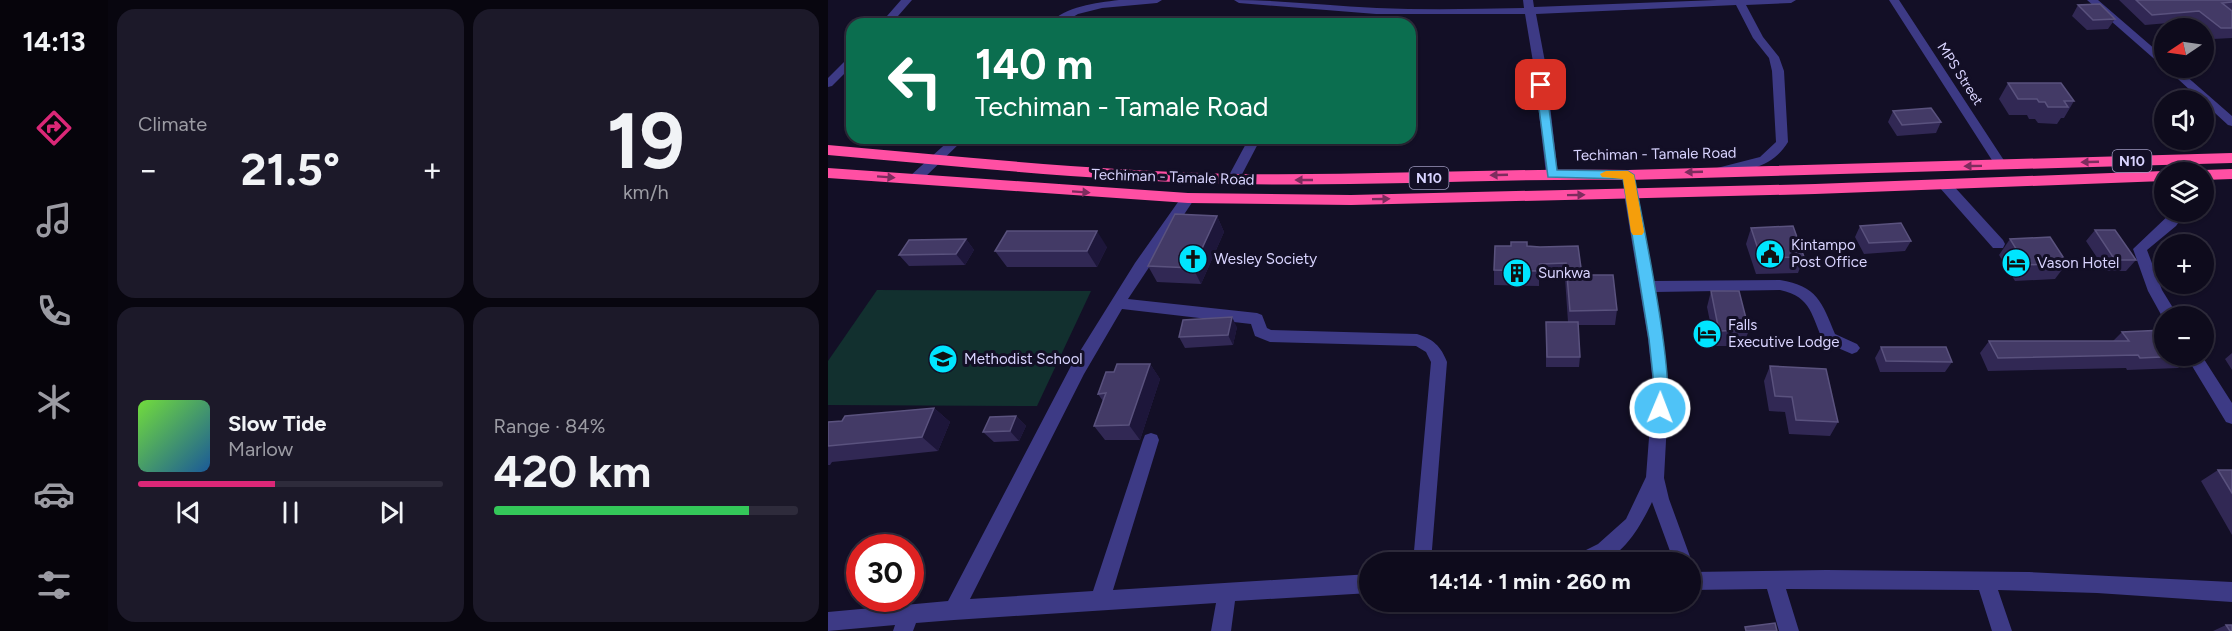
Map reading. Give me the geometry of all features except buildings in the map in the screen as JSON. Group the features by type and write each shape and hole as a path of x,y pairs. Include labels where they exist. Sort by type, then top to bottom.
{"highway":[{"name":"Techiman - Tamale Road","path":"828,150 1107,174 1233,179 1350,180 1552,174 1628,175 2232,158"},
{"name":"Techiman - Tamale Road","path":"828,173 1188,198 1351,200 1631,194 2154,176"},
{"path":"2214,175 2232,174"},
{"path":"1628,175 1631,194"}],"street":[{"path":"890,18 907,0"},
{"path":"1059,18 1080,10 1157,0"},
{"path":"1239,0 1320,3 1374,11 1529,5 1740,3 1791,0"},
{"name":"MPS Street","path":"1894,0 2001,165"},
{"path":"2092,0 2154,53"},
{"path":"1722,171 1765,161 1778,152 1782,142 1778,71 1774,57 1758,38 1740,3"},
{"path":"1529,5 1539,62 1552,174"},
{"path":"828,84 846,66"},
{"path":"2182,78 2232,122"},
{"path":"915,179 953,144"},
{"path":"1233,179 1252,144"},
{"path":"1945,184 1998,244"},
{"path":"1631,194 1661,385 1655,478 1660,499 1679,552"},
{"path":"954,610 1078,369 1118,303 1188,198"},
{"path":"2164,306 2155,291 2140,249 2172,222"},
{"path":"1647,287 1780,285 1798,287 1812,298 1829,338 1852,348"},
{"path":"1118,303 1257,319 1263,335 1417,340 1429,345 1436,351 1439,362 1423,552"},
{"path":"2200,366 2232,417"},
{"path":"1100,601 1151,440"},
{"path":"1601,552 1632,525 1655,478"},
{"path":"1774,580 1789,631"},
{"path":"1985,580 2002,631"},
{"path":"1701,581 1985,580 2143,584 2232,592"},
{"path":"828,622 906,623 954,610 1359,584"},
{"path":"1221,631 1227,593"}],"green space":[{"path":"877,290 1091,291 1037,406 828,405 828,361"}],"slow traffic":[{"path":"1606,174 1628,175 1637,232"}],"place":[{"name":"Kintampo Post Office","path":"1770,254"},
{"name":"Wesley Society","path":"1193,259"},
{"name":"Vason Hotel","path":"2016,263"},
{"name":"Sunkwa","path":"1517,273"},
{"name":"Falls Executive Lodge","path":"1707,334"},
{"name":"Methodist School","path":"943,359"}],"route":[{"path":"1541,85 1552,174 1628,175 1656,339 1661,385 1660,408"}]}
